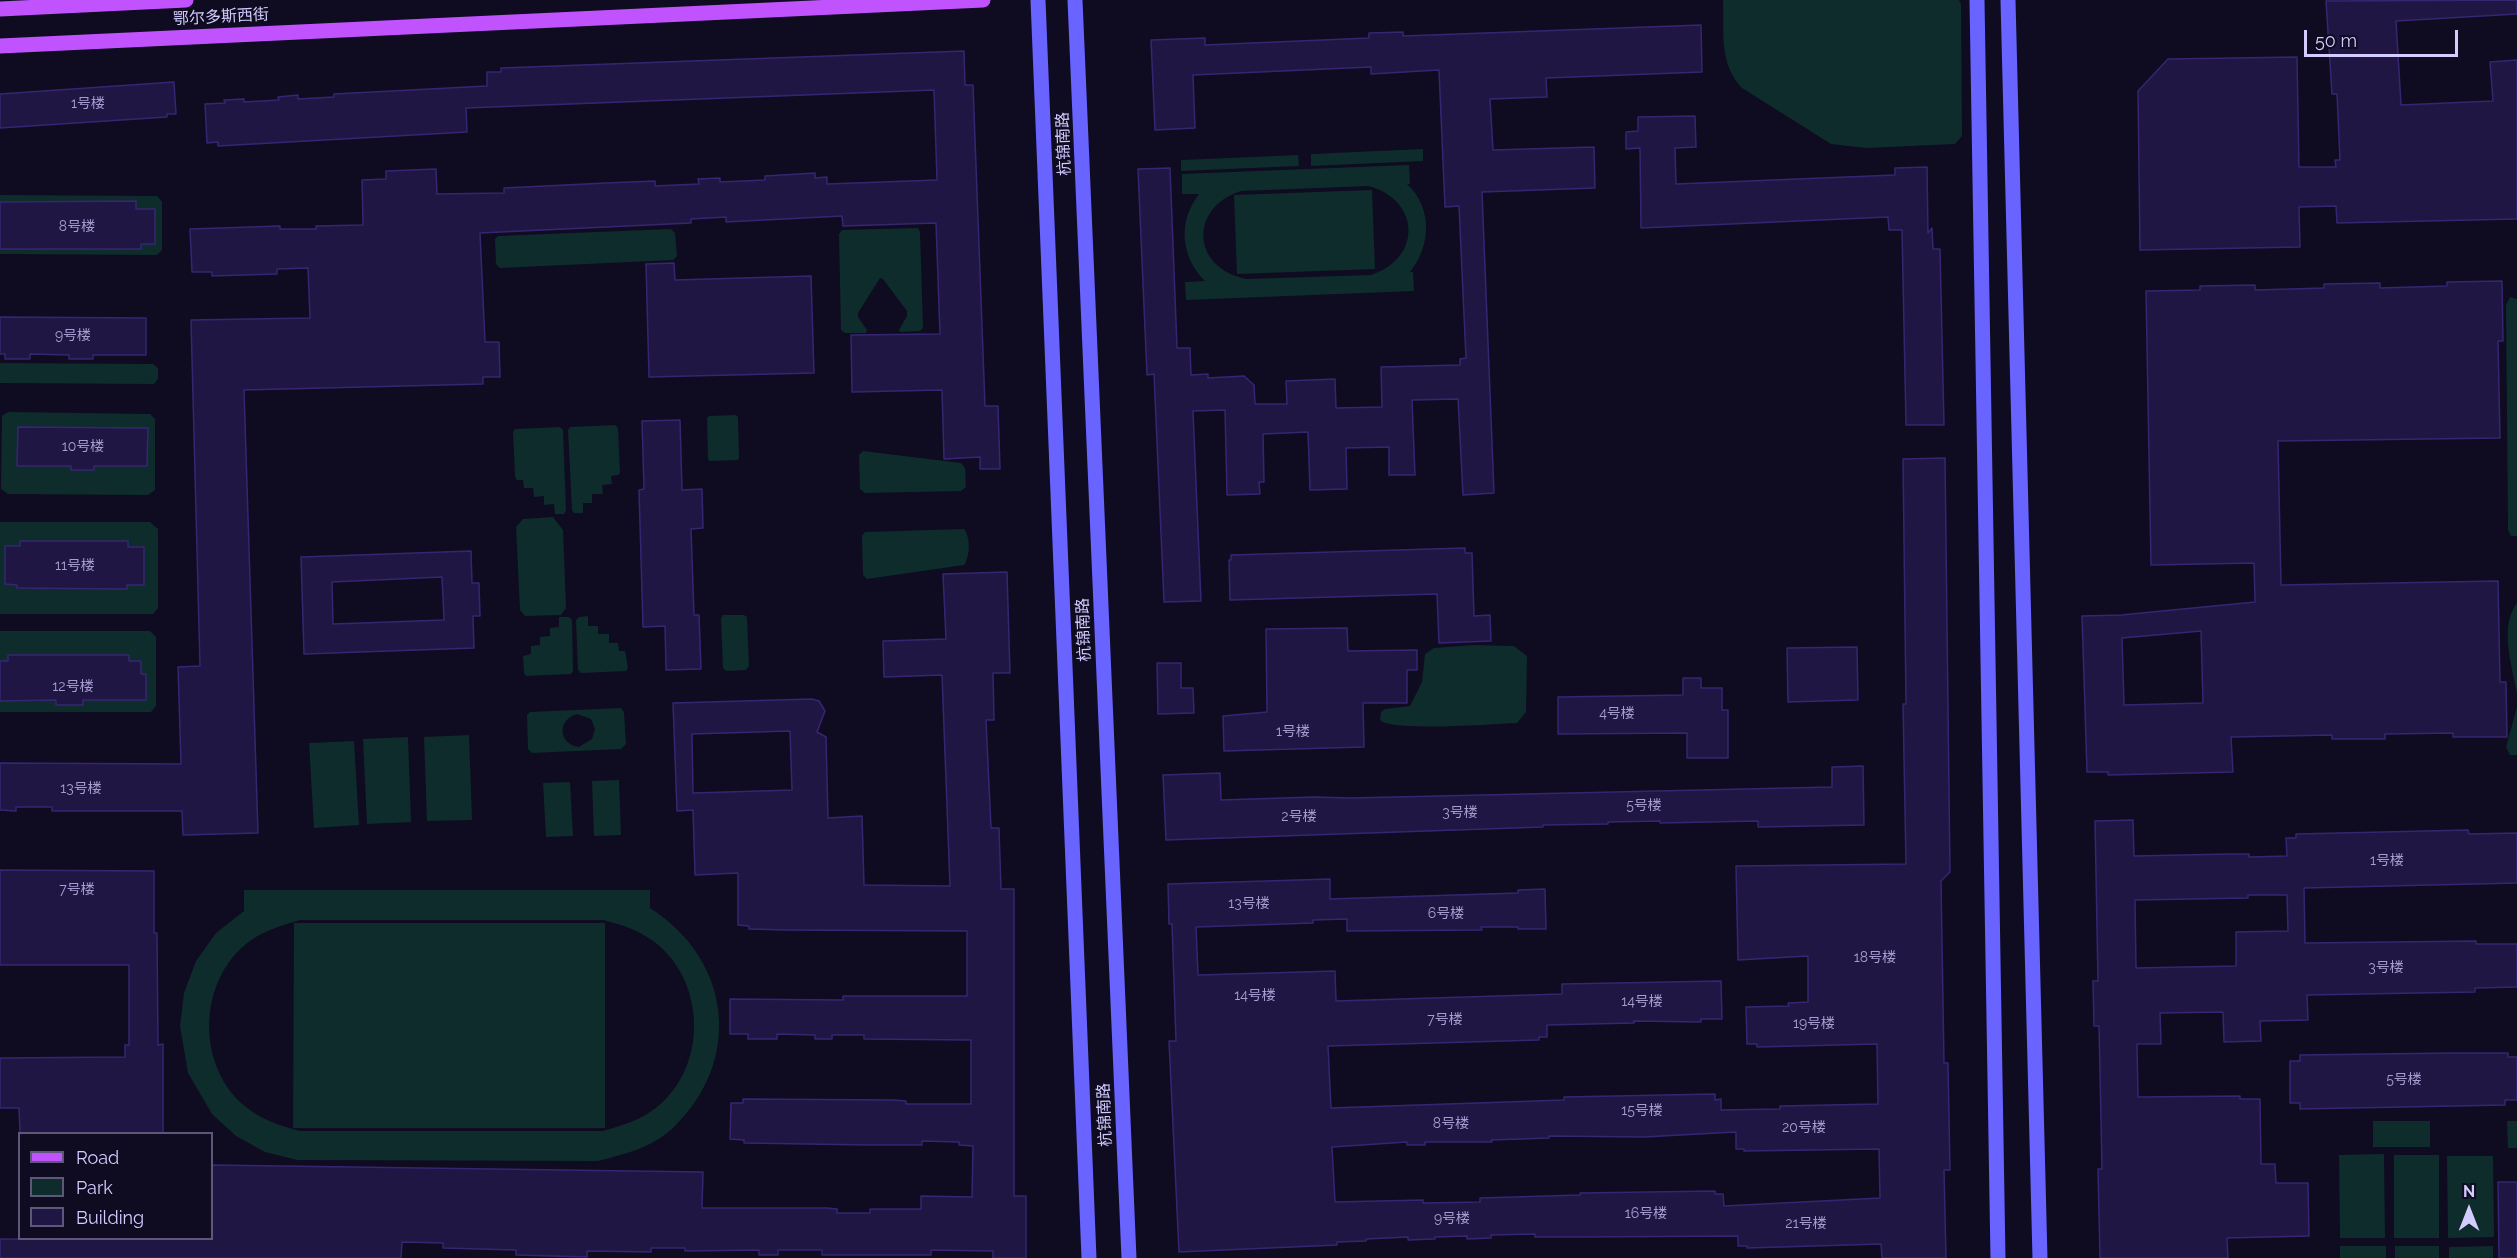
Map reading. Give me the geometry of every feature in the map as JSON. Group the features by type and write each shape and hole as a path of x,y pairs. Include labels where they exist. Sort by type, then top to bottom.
{"main road":[{"name":"鄂尔多斯西街","path":"0,9 186,0"},
{"name":"鄂尔多斯西街","path":"0,46 983,0"},
{"name":"杭锦南路","path":"1038,0 1089,1258"},
{"name":"杭锦南路","path":"1075,0 1129,1258"},
{"path":"1977,0 1998,1258"},
{"path":"2008,0 2040,1258"}],"green space":[{"path":"1723,0 1959,0 1961,4 1962,136 1955,144 1866,148 1831,144 1742,88 1735,79 1729,69 1724,47"},
{"path":"1423,149 1423,161 1311,166 1311,154"},
{"path":"1298,155 1299,166 1181,171 1181,160"},
{"path":"1409,165 1410,184 1407,184 1421,204 1426,227 1422,251 1410,272 1413,272 1414,291 1186,300 1185,282 1205,281 1191,261 1185,238 1188,215 1199,194 1182,194 1182,174","holes":["1368,186 1385,193 1398,203 1406,215 1407,243 1400,256 1388,267 1371,275 1247,279 1229,273 1215,263 1207,251 1204,238 1205,224 1212,211 1224,199 1241,191"]},
{"path":"1372,190 1375,269 1237,274 1234,195"},
{"path":"0,195 157,196 162,202 162,250 157,255 0,254"},
{"path":"918,228 923,328 920,331 900,332 907,311 880,278 858,313 858,317 867,330 866,333 845,333 841,330 839,234 842,230"},
{"path":"671,229 675,233 677,256 673,260 500,268 496,264 495,239 498,236"},
{"path":"2510,297 2517,299 2517,536 2511,536 2508,530 2506,305"},
{"path":"0,363 153,364 158,368 158,379 154,384 0,383"},
{"path":"8,412 150,414 155,419 155,490 148,495 8,494 1,489 2,416"},
{"path":"736,415 738,417 738,460 710,461 708,459 707,418"},
{"path":"615,425 618,428 620,473 611,476 612,484 602,485 603,494 592,494 592,503 583,503 583,513 574,513 568,430 570,427"},
{"path":"560,427 563,430 566,510 564,514 555,514 554,504 544,505 544,496 534,497 533,488 524,488 523,480 517,480 515,477 513,432 515,429"},
{"path":"863,451 961,463 965,468 966,487 961,491 865,493 860,489 859,455"},
{"path":"553,517 563,530 566,608 561,615 525,616 520,610 516,527 523,519"},
{"path":"0,522 150,522 158,529 158,608 153,614 0,614"},
{"path":"964,529 969,547 964,565 867,579 863,575 862,536 865,532"},
{"path":"2517,603 2517,693 2508,647 2508,635 2512,612"},
{"path":"723,615 747,617 749,666 746,670 726,671 723,668 721,618"},
{"path":"588,616 588,626 598,626 598,634 609,634 609,643 618,643 619,651 625,651 628,668 626,671 581,673 578,670 576,620 579,617"},
{"path":"559,617 569,617 572,620 573,671 571,674 526,676 523,656 531,654 531,646 540,645 540,637 550,636 550,628 559,627"},
{"path":"0,631 150,631 156,637 156,706 151,712 0,712"},
{"path":"1474,645 1514,646 1527,656 1526,712 1517,723 1404,726 1380,720 1381,712 1385,709 1410,706 1422,682 1425,654 1434,648"},
{"path":"2517,707 2517,755 2510,755 2506,747"},
{"path":"621,708 624,712 626,744 621,749 532,753 528,749 527,715 530,712","holes":["577,714 591,719 595,729 592,739 579,747 567,741 564,737 563,726 570,717"]},
{"path":"469,735 472,820 427,821 424,737"},
{"path":"408,737 411,822 367,824 363,739"},
{"path":"354,741 359,825 314,828 309,743"},
{"path":"619,780 621,835 594,836 592,781"},
{"path":"570,782 573,836 546,837 543,783"},
{"path":"244,890 650,890 650,908 677,930 698,955 712,983 718,1012 718,1043 710,1073 695,1101 665,1135 637,1149 598,1161 297,1160 265,1152 236,1136 212,1114 188,1073 180,1026 184,993 196,961 216,933 244,911","holes":["300,920 603,920 632,929 657,944 673,961 685,981 692,1003 694,1026 692,1048 685,1070 673,1090 657,1107 632,1122 603,1131 300,1131 272,1122 252,1112 230,1090 218,1071 209,1026 218,981 230,961 246,944 272,929"]},
{"path":"294,923 605,923 605,1128 293,1128"},
{"path":"2373,1121 2430,1121 2430,1147 2373,1147"},
{"path":"2507,1121 2517,1121 2517,1148 2508,1148"},
{"path":"2384,1154 2385,1238 2340,1238 2339,1155"},
{"path":"2394,1155 2439,1155 2439,1238 2394,1238"},
{"path":"2447,1156 2493,1156 2494,1237 2448,1238"},
{"path":"2340,1246 2386,1246 2386,1258 2340,1258"},
{"path":"2395,1246 2439,1246 2439,1258 2395,1258"},
{"path":"2493,1246 2493,1258 2449,1258 2449,1247"}],"building":[{"path":"2517,0 2517,14 2396,21 2401,105 2493,101 2490,62 2517,60 2517,219 2337,223 2336,206 2299,207 2300,247 2140,250 2138,91 2168,59 2297,57 2299,167 2336,167 2335,160 2340,160 2337,94 2332,94 2326,1"},
{"path":"1701,25 1702,72 1546,78 1547,97 1490,99 1493,150 1594,147 1595,188 1482,192 1494,493 1463,495 1458,399 1412,400 1415,475 1389,475 1389,447 1346,448 1347,489 1310,490 1308,432 1263,434 1264,482 1259,482 1260,494 1227,495 1225,410 1193,411 1201,601 1164,602 1154,374 1147,375 1138,169 1170,168 1177,348 1190,348 1191,375 1208,374 1208,378 1244,376 1254,385 1255,404 1287,404 1286,381 1335,379 1336,408 1382,407 1381,367 1460,365 1460,359 1466,358 1459,206 1445,207 1439,70 1371,74 1371,67 1193,75 1195,128 1155,130 1151,40 1205,38 1205,45 1369,38 1369,33 1403,32 1403,36"},
{"path":"964,51 965,85 973,85 985,406 998,406 1000,469 980,469 980,457 944,459 942,390 852,392 851,335 940,334 936,223 843,226 842,216 726,222 726,217 691,219 691,223 480,233 485,342 499,342 500,377 483,377 483,384 244,390 258,833 183,835 182,811 52,811 52,807 16,807 16,811 0,810 0,763 181,764 178,667 200,666 191,320 310,318 308,268 277,269 277,274 212,276 212,272 192,272 190,229 280,226 280,229 316,229 316,226 363,225 362,180 386,179 386,171 436,169 437,194 504,193 504,188 655,181 655,186 699,184 698,179 720,178 720,182 765,180 765,176 815,173 815,178 827,177 827,184 937,180 934,90 466,108 467,132 218,146 218,142 207,143 205,104 225,103 224,100 244,99 244,102 279,100 278,97 298,95 298,99 334,97 334,94 487,86 487,72 501,72 501,68"},
{"path":"174,82 176,114 167,114 167,117 0,128 0,94"},
{"path":"1695,116 1696,147 1675,148 1676,184 1895,175 1895,168 1927,167 1928,233 1932,228 1933,249 1940,249 1944,425 1906,425 1902,230 1889,230 1888,217 1641,228 1640,148 1626,149 1626,132 1638,131 1638,117"},
{"path":"136,201 136,209 155,209 155,244 141,244 141,249 0,249 0,202"},
{"path":"674,263 675,280 811,276 814,373 649,377 646,264"},
{"path":"2502,281 2503,341 2498,341 2500,438 2278,441 2281,585 2498,581 2500,682 2506,682 2507,737 2453,737 2453,733 2385,734 2385,739 2332,739 2332,735 2231,737 2233,772 2108,775 2108,772 2087,772 2082,616 2121,615 2255,602 2254,563 2151,565 2146,291 2200,290 2200,286 2255,285 2255,290 2324,288 2324,284 2380,283 2380,288 2447,286 2447,282","holes":["2201,631 2203,703 2124,705 2122,638"]},
{"path":"0,317 146,318 146,355 93,355 93,359 69,359 69,355 30,354 30,359 5,359 5,354 0,354"},
{"path":"680,420 682,490 702,489 703,528 691,529 694,615 699,615 701,669 666,670 665,626 643,627 639,490 644,489 642,421"},
{"path":"18,427 148,428 147,466 94,466 94,470 71,470 71,466 17,466"},
{"path":"1945,458 1950,872 1941,881 1944,1063 1948,1063 1950,1170 1944,1170 1946,1258 1882,1258 1881,1244 1747,1248 1747,1246 1738,1246 1738,1236 1535,1237 1535,1234 1491,1235 1491,1238 1467,1239 1467,1236 1408,1240 1408,1237 1366,1239 1366,1241 1337,1242 1337,1245 1179,1252 1169,1041 1176,1041 1172,924 1169,924 1168,884 1330,879 1330,899 1518,893 1518,890 1545,889 1546,929 1481,927 1482,930 1347,931 1347,919 1313,920 1313,923 1196,927 1198,975 1335,971 1336,1001 1562,994 1562,984 1721,981 1722,1019 1701,1019 1701,1022 1634,1021 1634,1023 1547,1025 1547,1037 1539,1037 1539,1040 1328,1046 1331,1108 1564,1100 1564,1097 1715,1094 1715,1100 1721,1099 1721,1110 1878,1104 1877,1044 1757,1047 1757,1044 1747,1044 1746,1007 1789,1006 1788,1003 1808,1002 1808,956 1738,960 1736,866 1906,864 1903,704 1906,704 1903,459","holes":["1736,1132 1736,1149 1744,1149 1744,1151 1879,1149 1880,1198 1724,1206 1723,1194 1715,1194 1715,1191 1580,1193 1580,1195 1480,1198 1480,1202 1423,1203 1423,1200 1335,1202 1332,1147 1407,1142 1407,1145 1425,1145 1425,1142 1492,1142 1491,1140 1549,1138 1549,1136 1644,1137"]},
{"path":"20,541 128,541 128,547 144,547 144,585 127,585 127,589 17,588 17,585 5,584 5,546 20,546"},
{"path":"1465,548 1465,553 1472,553 1474,616 1490,615 1491,641 1439,643 1437,594 1230,600 1229,560 1231,560 1231,555"},
{"path":"471,551 472,583 479,583 480,616 473,616 474,648 304,654 301,557","holes":["442,577 444,620 333,624 332,582"]},
{"path":"1007,572 1010,673 993,673 994,720 986,720 991,828 999,828 1001,889 1014,889 1014,1196 1026,1196 1026,1258 993,1258 993,1251 931,1250 931,1255 822,1255 822,1250 778,1250 778,1255 759,1255 759,1250 685,1251 685,1248 651,1248 651,1252 587,1251 587,1257 516,1255 516,1250 443,1248 443,1243 402,1242 401,1258 0,1258 0,1239 213,1240 213,1165 703,1172 702,1208 827,1208 837,1209 837,1213 870,1213 870,1209 921,1209 921,1196 972,1197 973,1146 959,1145 959,1142 922,1141 922,1145 869,1145 744,1143 744,1140 730,1139 731,1103 743,1103 743,1099 893,1100 906,1101 906,1104 971,1104 971,1040 864,1039 864,1035 832,1035 832,1039 815,1039 815,1035 777,1034 777,1039 748,1039 748,1034 730,1034 730,999 843,1000 843,996 967,996 967,931 786,930 749,929 749,926 738,925 738,873 695,875 693,810 677,811 673,703 812,699 819,701 825,711 817,732 826,737 828,818 862,816 864,885 950,886 942,675 884,677 883,641 946,639 943,574","holes":["790,731 792,790 693,793 692,734"]},
{"path":"1347,628 1348,651 1417,650 1417,670 1407,670 1407,703 1363,703 1364,747 1224,751 1223,716 1267,712 1266,629"},
{"path":"1857,647 1858,700 1788,702 1787,648"},
{"path":"8,655 129,655 129,661 141,661 141,674 146,674 146,700 83,700 83,705 56,705 56,700 0,701 0,661 8,661"},
{"path":"1157,663 1181,663 1181,688 1193,688 1194,713 1158,714"},
{"path":"1683,678 1701,678 1701,688 1722,688 1722,710 1728,710 1728,758 1687,758 1687,733 1558,734 1558,697 1683,695"},
{"path":"1863,766 1864,825 1758,827 1758,821 1608,822 1608,824 1543,825 1543,827 1166,840 1163,775 1220,773 1221,800 1832,787 1832,767"},
{"path":"2133,820 2134,856 2249,854 2249,857 2287,856 2286,838 2296,838 2296,834 2468,830 2469,834 2517,833 2517,883 2304,888 2305,943 2476,941 2476,944 2517,944 2517,987 2475,988 2475,992 2307,995 2308,1020 2260,1021 2261,1041 2224,1042 2223,1012 2160,1013 2161,1044 2137,1044 2138,1097 2240,1096 2240,1099 2260,1099 2261,1164 2275,1164 2276,1183 2308,1183 2309,1236 2227,1238 2228,1258 2100,1258 2098,1169 2102,1169 2099,1026 2094,1026 2093,981 2098,981 2095,821","holes":["2287,895 2288,931 2236,932 2236,966 2136,968 2135,900"]},
{"path":"0,870 154,871 158,1045 163,1044 163,1132 20,1132 19,1108 0,1108 0,1058 125,1057 125,1045 129,1045 129,965 0,965"},
{"path":"2508,1053 2508,1057 2517,1057 2517,1100 2505,1100 2505,1105 2300,1109 2300,1103 2290,1103 2290,1061 2300,1061 2300,1055"},
{"path":"2498,1182 2517,1182 2517,1258 2499,1258"}]}
